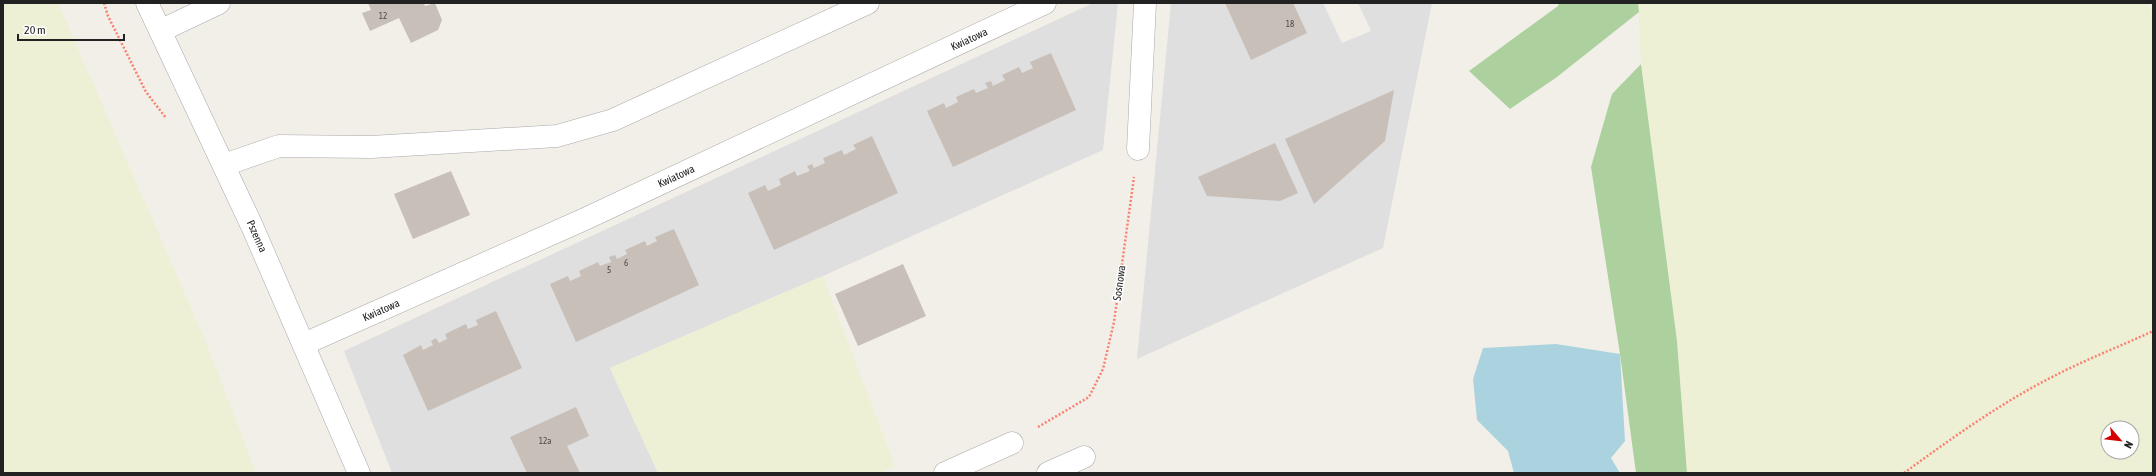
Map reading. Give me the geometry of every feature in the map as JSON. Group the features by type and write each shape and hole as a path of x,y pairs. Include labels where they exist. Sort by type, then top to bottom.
{"street":[{"name":"Pszenna","path":"147,3 224,165 304,344 359,473"},
{"path":"160,31 219,3"},
{"path":"224,165 279,146 371,147 557,136 613,120 868,3"},
{"name":"Kwiatowa","path":"304,344 585,219 1045,3"},
{"path":"1138,149 1145,3"},
{"path":"945,473 1012,443"},
{"path":"1048,473 1084,457"}],"path":[{"path":"104,3 108,16 146,92 169,122"},
{"name":"Sosnowa","path":"1012,443 1089,397 1103,369 1114,322 1138,149"},
{"path":"1904,473 1942,445 2001,407 2055,375 2153,331"}],"shaded area":[{"path":"1093,3 1118,3 1103,150 823,276 610,368 658,473 392,473 344,351"},
{"path":"1171,3 1323,3 1342,43 1371,31 1358,3 1432,3 1383,248 1137,359"}],"green space":[{"path":"3,3 57,3 62,12 206,342 256,473 3,473"},
{"path":"1559,3 1638,3 1639,12 1557,77 1510,109 1469,71 1558,6"},
{"path":"1638,3 2149,3 2153,20 2153,473 1687,473 1677,341 1641,64"},
{"path":"1641,64 1677,341 1687,473 1636,473 1620,354 1591,167 1612,94"},
{"path":"823,276 895,466 879,473 658,473 610,368"}],"water":[{"path":"1556,344 1620,354 1625,441 1611,458 1620,473 1514,473 1508,451 1477,420 1473,379 1483,348"}],"building":[{"path":"368,3 424,3 425,6 435,3 442,20 438,30 411,43 399,18 370,31 362,13 371,10"},
{"path":"1225,3 1293,3 1307,33 1251,60"},
{"path":"1051,53 1076,110 953,167 927,111 944,103 946,108 958,102 956,97 974,89 976,93 988,88 985,83 991,81 993,86 1005,80 1002,75 1019,67 1022,73 1033,68 1030,62"},
{"path":"1394,90 1385,141 1314,204 1285,139"},
{"path":"872,136 898,193 774,250 748,193 765,185 768,191 781,185 779,179 795,171 797,176 810,171 807,166 812,164 814,168 825,163 823,158 842,150 844,155 856,149 853,145"},
{"path":"1275,143 1298,193 1280,201 1207,196 1198,177"},
{"path":"451,171 470,215 413,239 394,194"},
{"path":"674,229 699,285 576,342 550,284 568,276 570,281 581,276 579,271 598,262 600,266 611,262 609,257 615,255 617,259 627,254 625,250 645,241 647,246 657,241 655,237"},
{"path":"903,264 926,316 858,346 835,294"},
{"path":"496,311 522,368 428,411 403,355 421,345 423,350 433,345 431,341 436,338 439,343 447,339 445,334 466,324 468,329 478,325 476,320"},
{"path":"576,407 589,436 567,446 580,473 527,473 510,437"}]}
